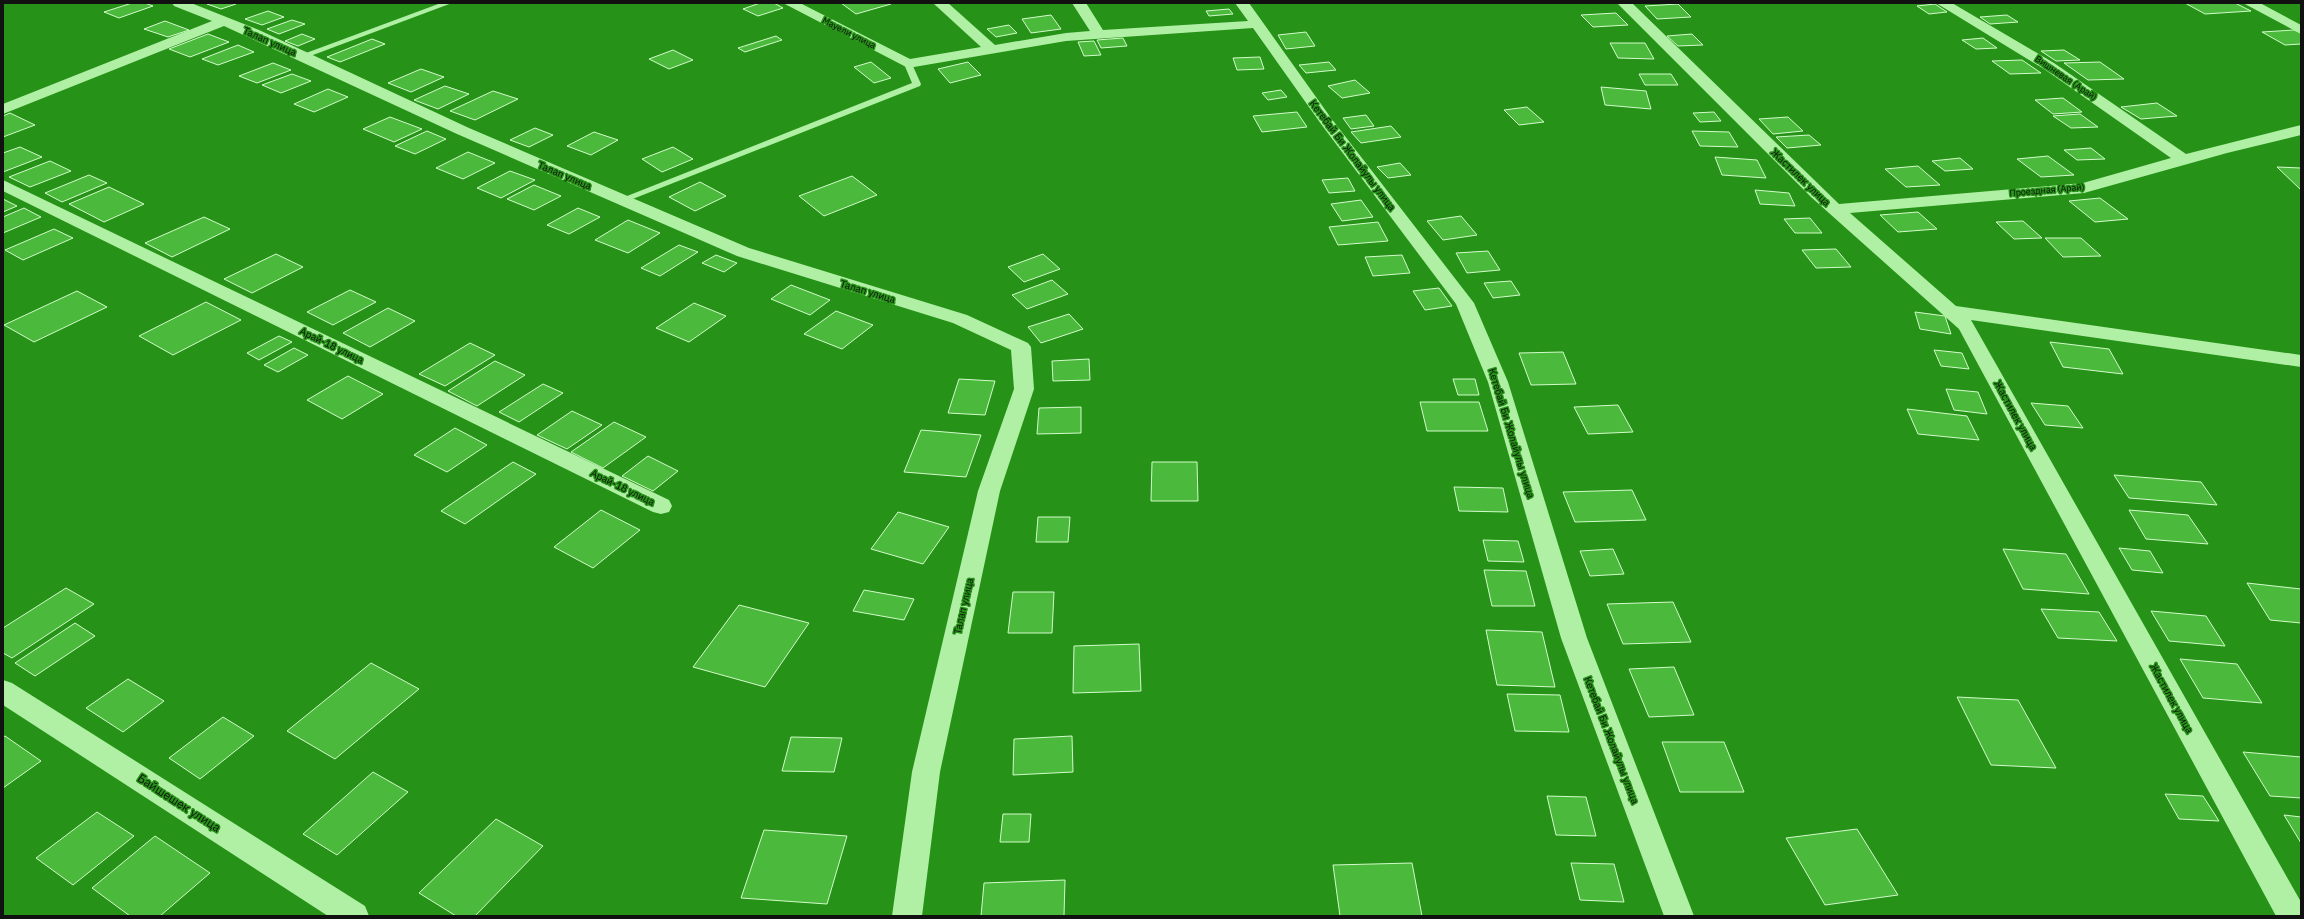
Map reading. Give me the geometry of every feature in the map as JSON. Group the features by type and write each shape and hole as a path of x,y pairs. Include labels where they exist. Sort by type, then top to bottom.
{"street":[{"name":"Талап улица","path":"179,3 224,21 302,56 463,131 743,252 960,319 1021,347 1024,389 989,490 927,764 907,916"},
{"path":"940,3 993,51"},
{"path":"1079,3 1099,35"},
{"name":"Кетебай Би Жолайулы улица","path":"1242,3 1326,121 1465,303 1498,382 1574,638 1679,916"},
{"name":"Жастилек улица","path":"1624,3 1835,209 1967,326 2292,916"},
{"name":"Вишневая (Арай)","path":"1943,3 2049,66 2184,160"},
{"path":"2250,3 2301,30"},
{"name":"Мауели улица","path":"795,4 908,64"},
{"path":"3,109 224,21"},
{"path":"908,64 993,51 1066,37 1257,24"},
{"name":"Проездная (Арай)","path":"1835,209 2084,188 2184,160 2298,134"},
{"name":"Арай-18 улица","path":"3,185 661,506"},
{"path":"1950,311 2301,361"},
{"name":"Байшешек улица","path":"3,691 354,916"}],"lane":[{"path":"302,56 448,3"},
{"path":"622,200 917,84 908,64"}],"building":[{"path":"132,3 145,3 153,6 119,18 104,12"},
{"path":"760,3 774,3 783,8 758,16 743,9"},
{"path":"841,3 890,3 891,4 856,14"},
{"path":"2185,3 2235,3 2251,11 2205,14"},
{"path":"207,4 236,4 221,9"},
{"path":"1678,4 1691,17 1657,19 1645,6"},
{"path":"1935,4 1947,12 1929,14 1917,6"},
{"path":"1229,9 1233,14 1209,16 1206,11"},
{"path":"268,11 284,17 262,25 245,19"},
{"path":"1616,13 1628,25 1593,27 1581,15"},
{"path":"1051,15 1061,29 1031,33 1022,19"},
{"path":"2007,15 2018,22 1990,24 1980,17"},
{"path":"292,20 305,24 279,34 267,29"},
{"path":"165,21 189,30 168,37 144,29"},
{"path":"1009,25 1017,33 996,37 987,29"},
{"path":"2294,30 2301,33 2301,44 2285,45 2262,32"},
{"path":"1306,32 1315,46 1286,49 1278,35"},
{"path":"208,34 229,42 190,57 169,49"},
{"path":"302,34 315,39 298,46 285,41"},
{"path":"1692,34 1703,45 1678,46 1667,36"},
{"path":"776,36 782,40 745,52 738,48"},
{"path":"1123,38 1127,46 1101,48 1097,40"},
{"path":"1983,38 1997,48 1976,49 1962,40"},
{"path":"372,39 385,44 340,62 327,57"},
{"path":"1094,41 1101,55 1084,56 1078,42"},
{"path":"1610,43 1645,43 1654,59 1618,58"},
{"path":"238,45 254,52 218,65 202,59"},
{"path":"673,50 693,60 669,69 649,59"},
{"path":"2064,50 2080,60 2056,61 2041,51"},
{"path":"1260,57 1264,69 1237,70 1233,58"},
{"path":"2022,60 2041,73 2010,74 1992,61"},
{"path":"871,62 891,78 874,83 854,67"},
{"path":"968,62 981,75 950,83 938,69"},
{"path":"1329,62 1336,70 1306,73 1299,65"},
{"path":"2100,62 2124,79 2088,80 2064,63"},
{"path":"273,63 291,70 257,83 239,76"},
{"path":"421,69 444,77 411,92 388,83"},
{"path":"292,74 311,81 281,93 262,85"},
{"path":"1639,74 1671,74 1678,85 1645,85"},
{"path":"1355,80 1370,93 1342,98 1328,86"},
{"path":"445,86 469,94 438,109 414,100"},
{"path":"1601,87 1646,91 1651,109 1605,105"},
{"path":"328,89 348,97 314,112 294,104"},
{"path":"1281,90 1287,97 1268,100 1262,93"},
{"path":"493,91 518,99 475,120 450,111"},
{"path":"2063,98 2082,112 2053,114 2035,100"},
{"path":"2157,103 2177,116 2141,119 2121,107"},
{"path":"1527,107 1544,122 1519,125 1504,110"},
{"path":"1297,112 1307,127 1262,132 1253,116"},
{"path":"1714,112 1721,121 1700,122 1693,113"},
{"path":"10,113 35,125 3,137 3,116"},
{"path":"2080,114 2098,127 2071,128 2053,116"},
{"path":"1366,115 1374,126 1351,129 1343,118"},
{"path":"390,117 422,129 394,142 363,129"},
{"path":"1788,117 1803,131 1773,134 1759,119"},
{"path":"1391,126 1401,137 1361,143 1351,132"},
{"path":"535,128 553,135 529,147 510,140"},
{"path":"427,131 446,139 415,154 395,146"},
{"path":"1692,131 1729,132 1738,147 1700,146"},
{"path":"594,132 618,140 591,155 567,146"},
{"path":"1809,135 1821,145 1787,148 1776,137"},
{"path":"20,147 42,157 3,172 3,153"},
{"path":"673,147 693,159 662,172 642,159"},
{"path":"2091,148 2105,159 2077,160 2064,150"},
{"path":"468,152 495,163 463,179 436,168"},
{"path":"2048,156 2074,175 2041,177 2017,159"},
{"path":"1715,157 1757,160 1766,178 1722,175"},
{"path":"1960,158 1973,169 1945,171 1932,161"},
{"path":"50,161 71,171 30,187 9,177"},
{"path":"1400,163 1411,175 1388,178 1377,167"},
{"path":"1918,166 1940,185 1906,187 1885,169"},
{"path":"2277,167 2301,168 2301,190"},
{"path":"510,171 535,180 501,198 477,188"},
{"path":"89,175 107,183 62,202 45,193"},
{"path":"852,176 877,195 824,216 799,196"},
{"path":"1348,178 1355,191 1329,193 1322,180"},
{"path":"700,182 726,196 695,211 669,197"},
{"path":"534,185 561,196 534,210 507,199"},
{"path":"109,187 144,204 104,222 69,204"},
{"path":"1755,190 1789,193 1795,206 1760,204"},
{"path":"2100,198 2128,219 2095,222 2069,201"},
{"path":"3,199 17,206 3,212"},
{"path":"1361,200 1373,217 1342,221 1331,204"},
{"path":"24,208 41,217 3,233 3,217"},
{"path":"578,208 600,217 569,234 547,225"},
{"path":"1918,212 1937,229 1898,232 1880,215"},
{"path":"1461,216 1477,235 1443,240 1427,221"},
{"path":"204,217 230,229 172,257 145,243"},
{"path":"1810,218 1822,233 1795,233 1784,219"},
{"path":"628,220 660,233 628,253 595,240"},
{"path":"2023,221 2042,238 2014,239 1996,222"},
{"path":"1378,222 1388,241 1338,245 1329,227"},
{"path":"54,229 73,238 23,260 5,250"},
{"path":"2045,238 2081,238 2101,256 2063,257"},
{"path":"679,245 698,252 660,276 641,268"},
{"path":"1836,249 1851,267 1816,268 1802,250"},
{"path":"1488,251 1500,270 1467,273 1456,253"},
{"path":"276,254 303,267 252,293 224,279"},
{"path":"1043,254 1060,269 1024,282 1008,267"},
{"path":"716,255 737,263 724,272 702,263"},
{"path":"1402,255 1410,273 1373,276 1365,257"},
{"path":"1052,280 1068,294 1027,309 1012,295"},
{"path":"1511,281 1520,295 1493,298 1484,283"},
{"path":"791,285 830,300 810,315 771,299"},
{"path":"1439,288 1452,306 1425,310 1413,291"},
{"path":"350,290 376,302 333,325 307,312"},
{"path":"77,291 107,307 34,342 4,325"},
{"path":"206,302 241,320 173,355 139,336"},
{"path":"694,303 726,316 689,342 656,328"},
{"path":"388,308 415,321 370,347 343,333"},
{"path":"836,311 873,325 842,349 804,334"},
{"path":"1915,312 1945,316 1951,334 1920,329"},
{"path":"1069,314 1083,329 1041,343 1028,327"},
{"path":"279,336 292,342 259,360 247,353"},
{"path":"2050,342 2109,349 2123,374 2063,367"},
{"path":"470,343 495,355 445,386 419,374"},
{"path":"294,348 308,355 278,372 264,365"},
{"path":"1934,350 1962,353 1969,369 1941,366"},
{"path":"1563,352 1576,384 1531,385 1519,353"},
{"path":"1089,359 1090,380 1053,381 1052,361"},
{"path":"495,361 525,375 477,406 448,391"},
{"path":"348,376 383,394 342,419 307,400"},
{"path":"959,379 995,381 985,415 948,413"},
{"path":"1453,379 1475,379 1479,395 1458,395"},
{"path":"543,384 563,393 519,422 499,412"},
{"path":"1946,389 1978,392 1987,414 1954,410"},
{"path":"1420,402 1479,402 1488,431 1427,431"},
{"path":"2031,403 2068,406 2083,428 2045,425"},
{"path":"1618,405 1633,432 1588,434 1574,407"},
{"path":"1081,407 1081,433 1037,434 1039,408"},
{"path":"1907,409 1967,416 1979,440 1918,434"},
{"path":"572,411 602,425 567,449 537,435"},
{"path":"614,422 646,437 603,468 571,452"},
{"path":"455,428 487,445 447,472 414,455"},
{"path":"921,430 981,435 966,477 904,472"},
{"path":"648,456 678,471 653,491 622,476"},
{"path":"513,462 536,474 465,524 441,511"},
{"path":"1152,462 1197,462 1198,501 1151,501"},
{"path":"2114,475 2201,482 2217,505 2129,498"},
{"path":"1454,487 1503,488 1508,512 1459,511"},
{"path":"1632,490 1646,520 1575,522 1563,492"},
{"path":"601,510 640,530 593,568 554,547"},
{"path":"2129,510 2188,515 2208,544 2146,539"},
{"path":"898,512 949,527 923,564 871,549"},
{"path":"1038,517 1070,517 1068,542 1036,542"},
{"path":"1483,540 1518,541 1524,562 1488,561"},
{"path":"2119,548 2150,551 2163,573 2132,570"},
{"path":"1613,549 1624,574 1590,576 1580,551"},
{"path":"2003,549 2066,554 2089,594 2023,589"},
{"path":"1484,570 1526,571 1535,606 1492,606"},
{"path":"2247,583 2301,589 2301,623 2270,620"},
{"path":"66,588 94,604 12,658 3,653 3,628"},
{"path":"864,590 914,599 904,620 853,611"},
{"path":"1013,592 1054,592 1052,633 1008,633"},
{"path":"1673,602 1691,642 1623,644 1607,604"},
{"path":"739,605 809,623 765,687 693,667"},
{"path":"2041,609 2099,612 2117,641 2058,638"},
{"path":"2151,611 2206,616 2225,646 2169,641"},
{"path":"75,623 95,636 35,676 15,663"},
{"path":"1486,630 1542,632 1555,687 1497,685"},
{"path":"1139,644 1141,691 1073,693 1074,646"},
{"path":"2180,659 2237,664 2262,703 2203,698"},
{"path":"371,663 419,689 335,759 287,731"},
{"path":"1674,667 1694,715 1649,717 1629,669"},
{"path":"128,679 164,701 123,732 86,708"},
{"path":"1507,694 1560,695 1569,732 1515,731"},
{"path":"1957,697 2018,700 2056,768 1991,765"},
{"path":"223,717 254,736 200,779 169,758"},
{"path":"5,736 41,761 3,788 3,737"},
{"path":"1072,736 1073,772 1013,775 1014,739"},
{"path":"791,737 842,738 834,772 782,771"},
{"path":"1662,742 1724,742 1744,792 1680,792"},
{"path":"2243,752 2301,757 2301,798 2270,796"},
{"path":"373,772 408,792 337,855 303,834"},
{"path":"2165,794 2203,796 2219,821 2179,819"},
{"path":"1547,796 1586,797 1596,836 1556,835"},
{"path":"97,812 134,836 73,885 36,858"},
{"path":"1003,814 1031,814 1029,842 1000,842"},
{"path":"2284,815 2301,817 2301,843"},
{"path":"496,819 543,846 475,916 456,916 419,893"},
{"path":"1857,829 1898,895 1825,905 1786,838"},
{"path":"764,830 847,836 827,904 741,898"},
{"path":"155,836 210,873 160,916 130,916 92,888"},
{"path":"1412,863 1422,916 1340,916 1333,865"},
{"path":"1571,863 1614,864 1624,902 1580,900"},
{"path":"1065,880 1064,916 981,916 984,883"}]}
